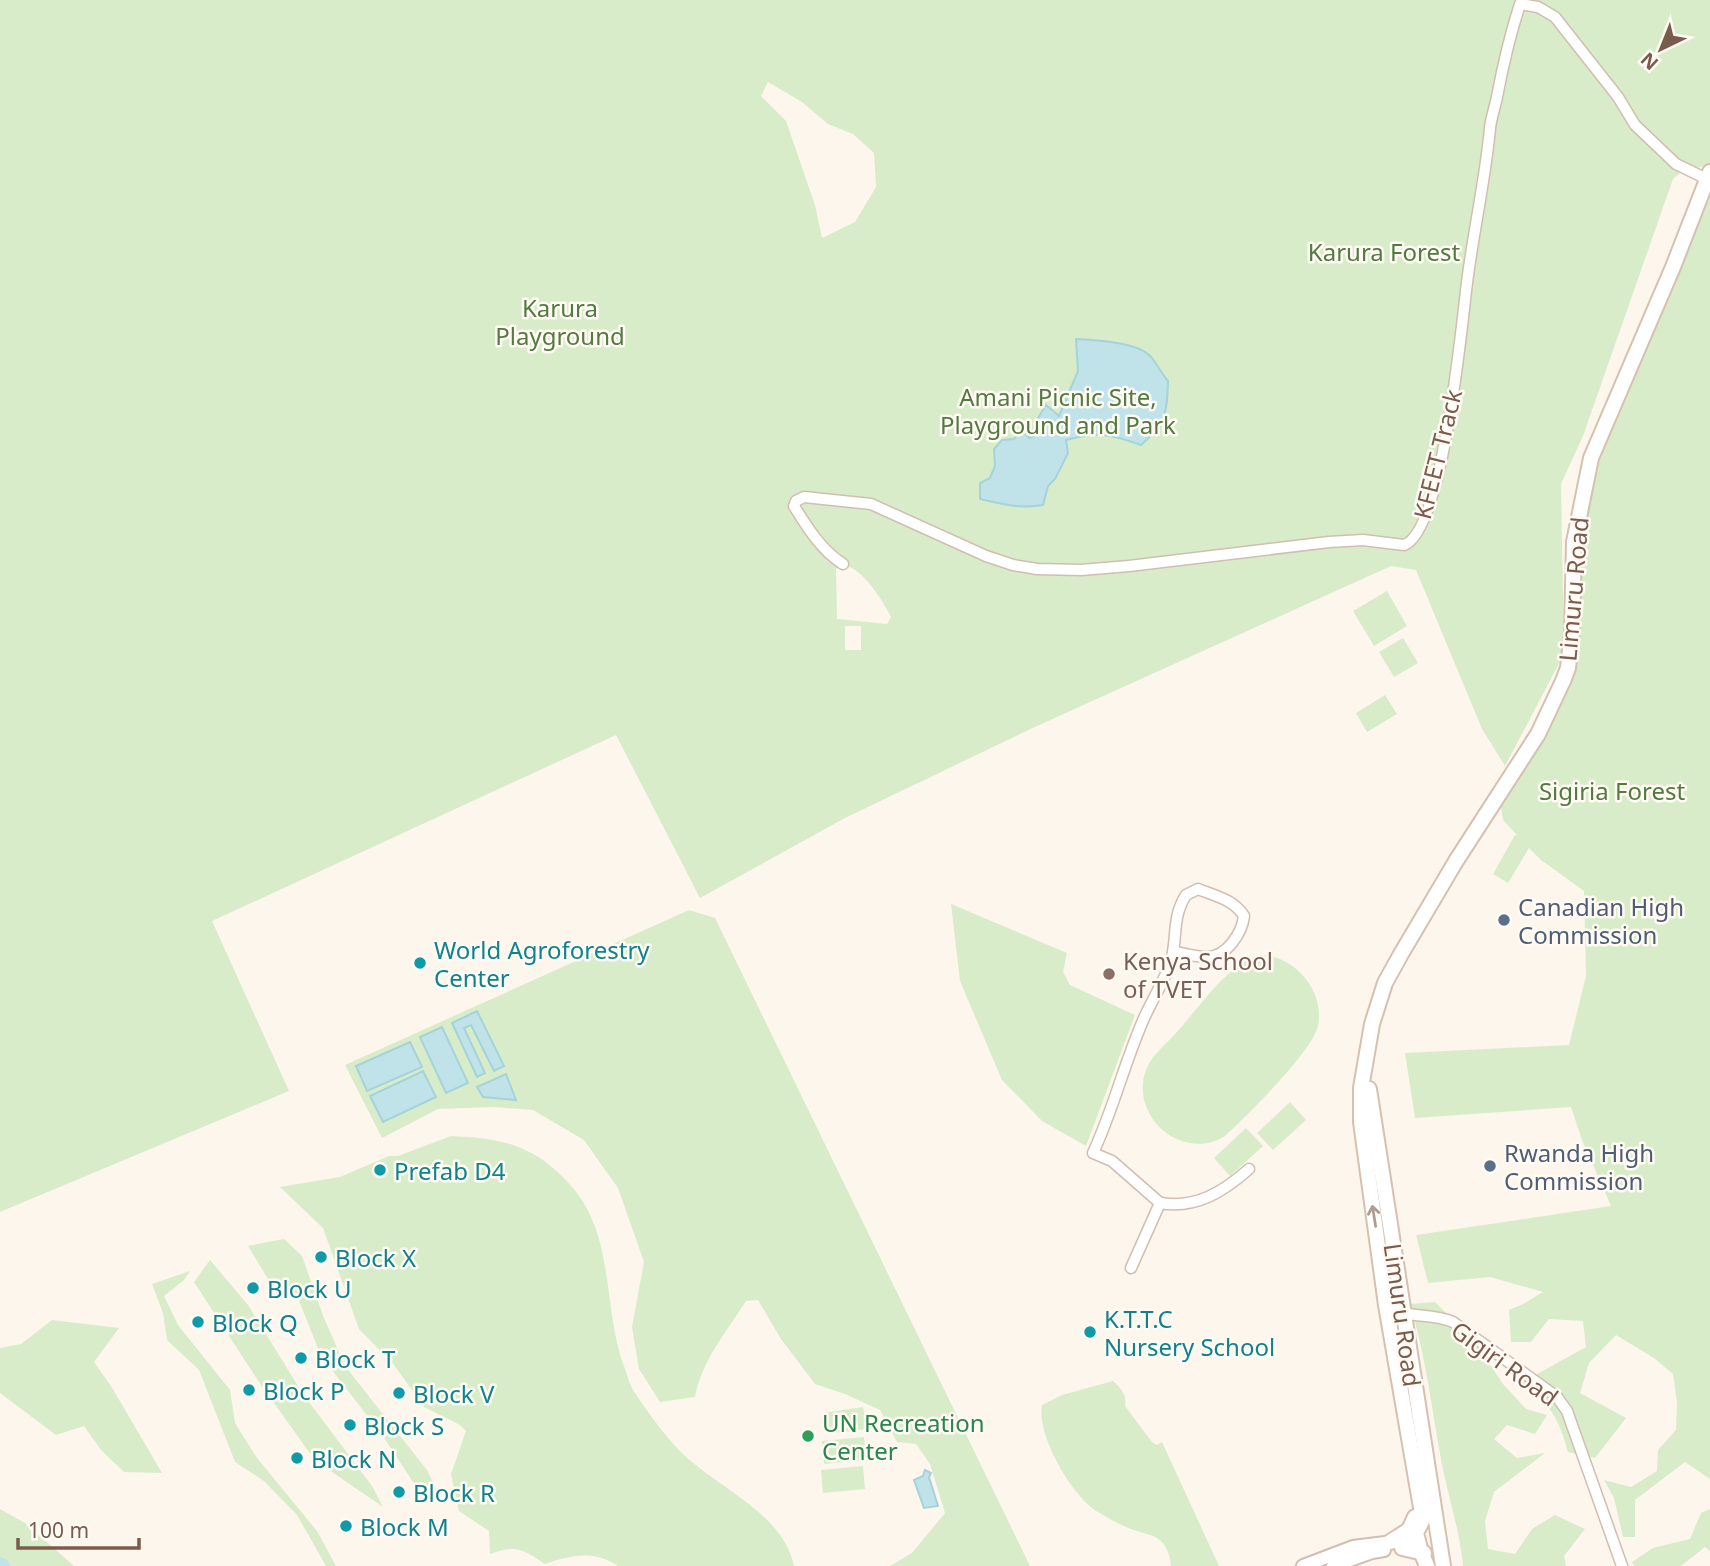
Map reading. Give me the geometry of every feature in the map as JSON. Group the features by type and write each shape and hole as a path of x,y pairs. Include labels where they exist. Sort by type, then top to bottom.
{"main road":[{"name":"Limuru Road","path":"1425,1530 1402,1353 1391,1328 1386,1304 1361,1122 1361,1088 1375,1007 1401,954 1544,723 1568,668 1572,632 1574,542 1591,458 1673,267 1708,176"},
{"name":"Limuru Road","path":"1366,1063 1372,1121 1402,1314 1402,1353 1423,1519 1425,1530 1439,1547 1443,1566"},
{"path":"1412,1446 1410,1473 1414,1522 1396,1545 1425,1559"},
{"path":"1425,1530 1420,1549 1425,1559"},
{"path":"1425,1559 1439,1547"}],"street":[{"name":"KFEET Track","path":"843,564 809,531 794,506 796,501 804,497 871,504 894,512 986,556 1037,569 1081,570 1129,566 1329,542 1363,540 1404,545 1410,543 1429,505 1445,444 1490,125 1507,46 1520,4 1538,7 1555,17 1618,97 1635,125 1675,163 1708,176"},
{"path":"1173,951 1214,956 1238,935 1244,916 1238,907 1220,897 1198,890 1186,895 1174,923 1173,951 1161,987 1145,1015 1093,1153 1112,1161 1160,1203 1176,1206 1224,1190 1249,1169"},
{"path":"1131,1268 1160,1203"},
{"path":"1386,1304 1402,1314 1391,1328"},
{"name":"Gigiri Road","path":"1402,1314 1439,1317 1453,1322 1558,1397 1567,1411 1622,1566"},
{"path":"1333,1566 1409,1540 1425,1530"},
{"path":"1303,1566 1353,1547 1396,1545"}],"green space":[{"name":"Karura Forest","path":"0,0 1710,0 1710,165 1682,171 1673,179 1583,436 1561,484 1564,654 1505,766 1482,729 1416,570 1391,566 1037,726 845,818 700,898 616,735 212,921 289,1091 0,1212","holes":["768,82 802,102 828,124 853,134 874,153 876,187 855,222 822,238 815,205 786,121 761,96","843,564 865,578 891,617 887,624 837,619 836,569","845,626 861,626 861,650 845,650"]},
{"name":"Sigiria Forest","path":"1710,169 1710,1479 1685,1462 1635,1500 1635,1537 1623,1537 1614,1498 1604,1480 1631,1487 1657,1471 1658,1450 1676,1430 1677,1402 1673,1374 1654,1358 1616,1335 1589,1363 1580,1393 1626,1418 1595,1458 1568,1452 1552,1413 1521,1383 1586,1347 1583,1321 1549,1319 1531,1342 1511,1342 1509,1310 1543,1292 1490,1277 1428,1283 1416,1235 1611,1206 1582,1140 1571,1107 1415,1118 1405,1053 1569,1045 1586,976 1584,891 1529,848 1508,883 1493,874 1515,835 1518,836 1503,820 1498,791 1571,660 1581,497"},
{"path":"1387,591 1407,626 1374,646 1353,611"},
{"path":"1403,638 1418,663 1394,677 1379,652"},
{"path":"1385,695 1397,714 1367,732 1356,713"},
{"path":"951,904 1067,953 1063,972 1070,985 1135,1015 1086,1146 1042,1121 1002,1080 960,981"},
{"path":"689,910 715,918 1030,1566 890,1566 912,1553 945,1513 930,1464 916,1444 897,1442 880,1410 815,1384 781,1339 758,1300 746,1301 723,1335 703,1371 695,1397 660,1402 639,1369 632,1327 644,1262 618,1188 584,1140 533,1110 493,1107 438,1109 382,1138 345,1065"},
{"path":"1263,955 1288,963 1308,982 1318,1004 1317,1029 1290,1069 1225,1136 1203,1144 1179,1140 1161,1129 1148,1111 1144,1101 1143,1080 1148,1065 1226,976 1244,962"},
{"path":"1290,1102 1306,1120 1273,1150 1257,1133"},
{"path":"1246,1128 1263,1146 1230,1176 1214,1158"},
{"path":"451,1136 487,1139 518,1147 546,1162 573,1188 587,1208 596,1230 607,1276 618,1346 633,1390 677,1448 776,1530 787,1547 794,1566 618,1566 591,1556 564,1558 545,1564 519,1550 507,1549 490,1554 489,1531 459,1511 451,1474 466,1431 460,1425 424,1407 394,1365 359,1329 323,1228 280,1187 340,1177 389,1156 398,1156"},
{"path":"284,1239 302,1256 345,1366 427,1470 438,1493 426,1502 383,1436 321,1356 296,1293 271,1284 248,1246"},
{"path":"210,1260 248,1305 303,1394 372,1486 383,1507 332,1472 309,1452 259,1382 194,1282"},
{"path":"190,1271 184,1280 164,1296 178,1325 230,1390 235,1423 257,1458 317,1531 336,1566 326,1566 297,1515 264,1481 235,1462 199,1370 167,1340 163,1313 152,1284"},
{"path":"1435,1302 1474,1341 1503,1384 1526,1409 1547,1415 1535,1434 1507,1425 1494,1439 1517,1458 1545,1453 1494,1492 1485,1521 1488,1549 1515,1554 1532,1529 1555,1515 1585,1529 1564,1556 1566,1566 1463,1566 1425,1364 1410,1304"},
{"path":"52,1320 119,1328 94,1362 162,1473 124,1472 101,1450 84,1426 56,1435 0,1393 0,1348 21,1344"},
{"path":"1113,1381 1123,1392 1125,1406 1152,1442 1157,1445 1162,1442 1219,1566 1171,1566 1167,1551 1157,1538 1123,1526 1098,1512 1077,1493 1058,1464 1045,1432 1042,1405 1062,1395"},
{"path":"863,1407 867,1429 827,1434 823,1413"},
{"path":"864,1437 866,1460 824,1464 822,1441"},
{"path":"863,1466 865,1489 823,1493 821,1470"},
{"path":"0,1509 25,1523 74,1566 0,1566"},
{"path":"1710,1509 1710,1551 1705,1547 1681,1566 1634,1566 1632,1562 1653,1548 1690,1539 1701,1513"}],"water":[{"path":"1076,339 1128,345 1138,348 1152,358 1168,381 1166,410 1160,424 1141,445 1104,435 1087,435 1066,440 1068,453 1055,479 1048,486 1043,505 1019,506 980,499 980,483 990,478 995,466 994,449 1002,440 1014,439 1021,430 1030,438 1043,432 1038,418 1046,405 1059,416 1078,371"},
{"path":"477,1011 504,1066 494,1071 471,1025 464,1028 485,1073 477,1077 452,1023"},
{"path":"442,1027 468,1083 446,1093 420,1037"},
{"path":"410,1042 422,1067 367,1091 356,1066"},
{"path":"423,1071 436,1097 383,1122 370,1096"},
{"path":"506,1074 516,1100 483,1097 477,1087"},
{"path":"925,1470 931,1473 929,1477 938,1506 924,1508 914,1480 923,1476"}],"place":[{"name":"Canadian High Commission","path":"1504,920"},
{"name":"World Agroforestry Center","path":"420,963"},
{"name":"Kenya School of TVET","path":"1109,974"},
{"name":"Rwanda High Commission","path":"1490,1166"},
{"name":"Prefab D4","path":"380,1170"},
{"name":"Block X","path":"321,1257"},
{"name":"Block U","path":"253,1288"},
{"name":"Block Q","path":"198,1322"},
{"name":"K.T.T.C Nursery School","path":"1090,1332"},
{"name":"Block T","path":"301,1358"},
{"name":"Block P","path":"249,1390"},
{"name":"Block V","path":"399,1393"},
{"name":"Block S","path":"350,1425"},
{"name":"UN Recreation Center","path":"808,1436"},
{"name":"Block N","path":"297,1458"},
{"name":"Block R","path":"399,1492"},
{"name":"Block M","path":"346,1526"}],"park label":[{"name":"Karura Playground","path":"560,321"},
{"name":"Amani Picnic Site, Playground and Park","path":"1058,410"}]}
